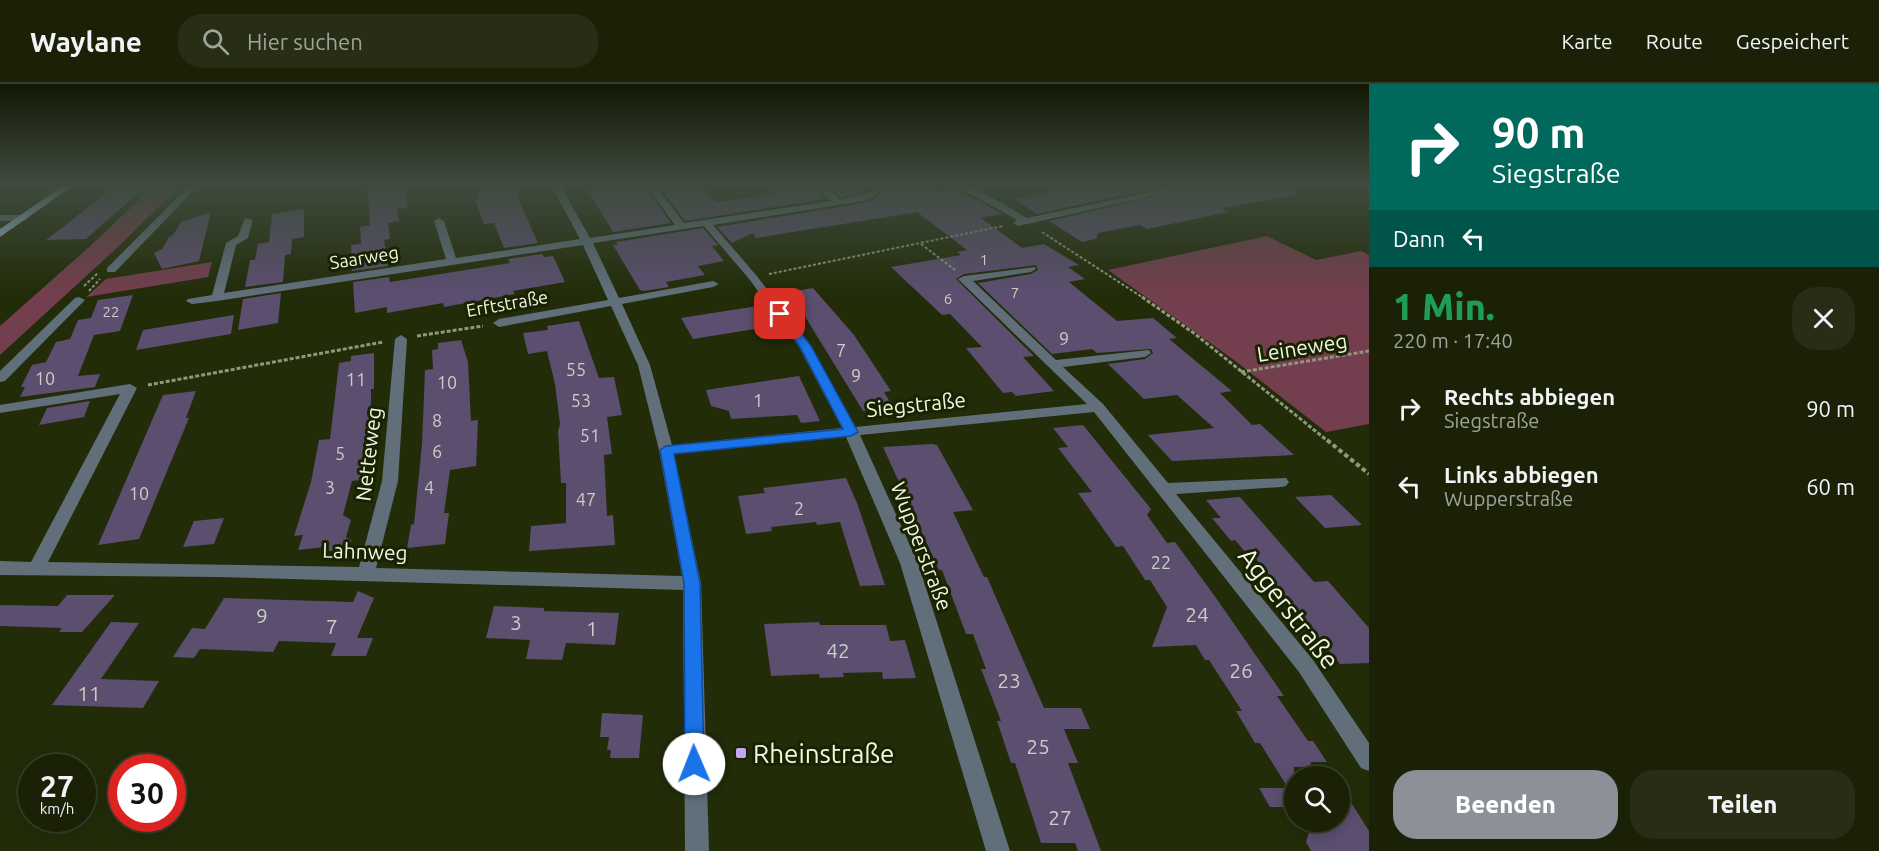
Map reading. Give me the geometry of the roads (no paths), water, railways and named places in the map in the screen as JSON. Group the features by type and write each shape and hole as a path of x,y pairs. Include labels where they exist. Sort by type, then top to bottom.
{"main road":[{"path":"0,234 20,221"}],"street":[{"path":"106,269 157,221"},
{"path":"217,298 231,243 243,238 248,221"},
{"path":"439,221 451,260"},
{"path":"575,221 616,302 644,365 666,450 692,583 698,851"},
{"path":"677,221 682,227"},
{"name":"Saarweg","path":"192,301 720,221"},
{"name":"Wupperstraße","path":"706,223 754,279 805,346 851,432 909,563 998,851"},
{"name":"Aggerstraße","path":"1031,269 964,279 1098,407 1306,666 1369,760"},
{"name":"Erftstraße","path":"499,323 713,284"},
{"path":"0,378 78,296"},
{"name":"Netteweg","path":"366,574 390,481 401,339"},
{"path":"1055,364 1145,353"},
{"path":"0,409 130,388 36,568"},
{"name":"Siegstraße","path":"666,450 1098,407"},
{"path":"1165,489 1281,482"},
{"name":"Lahnweg","path":"0,568 366,574 692,583"}],"place":[{"name":"Rheinstraße","path":"741,753"}]}
